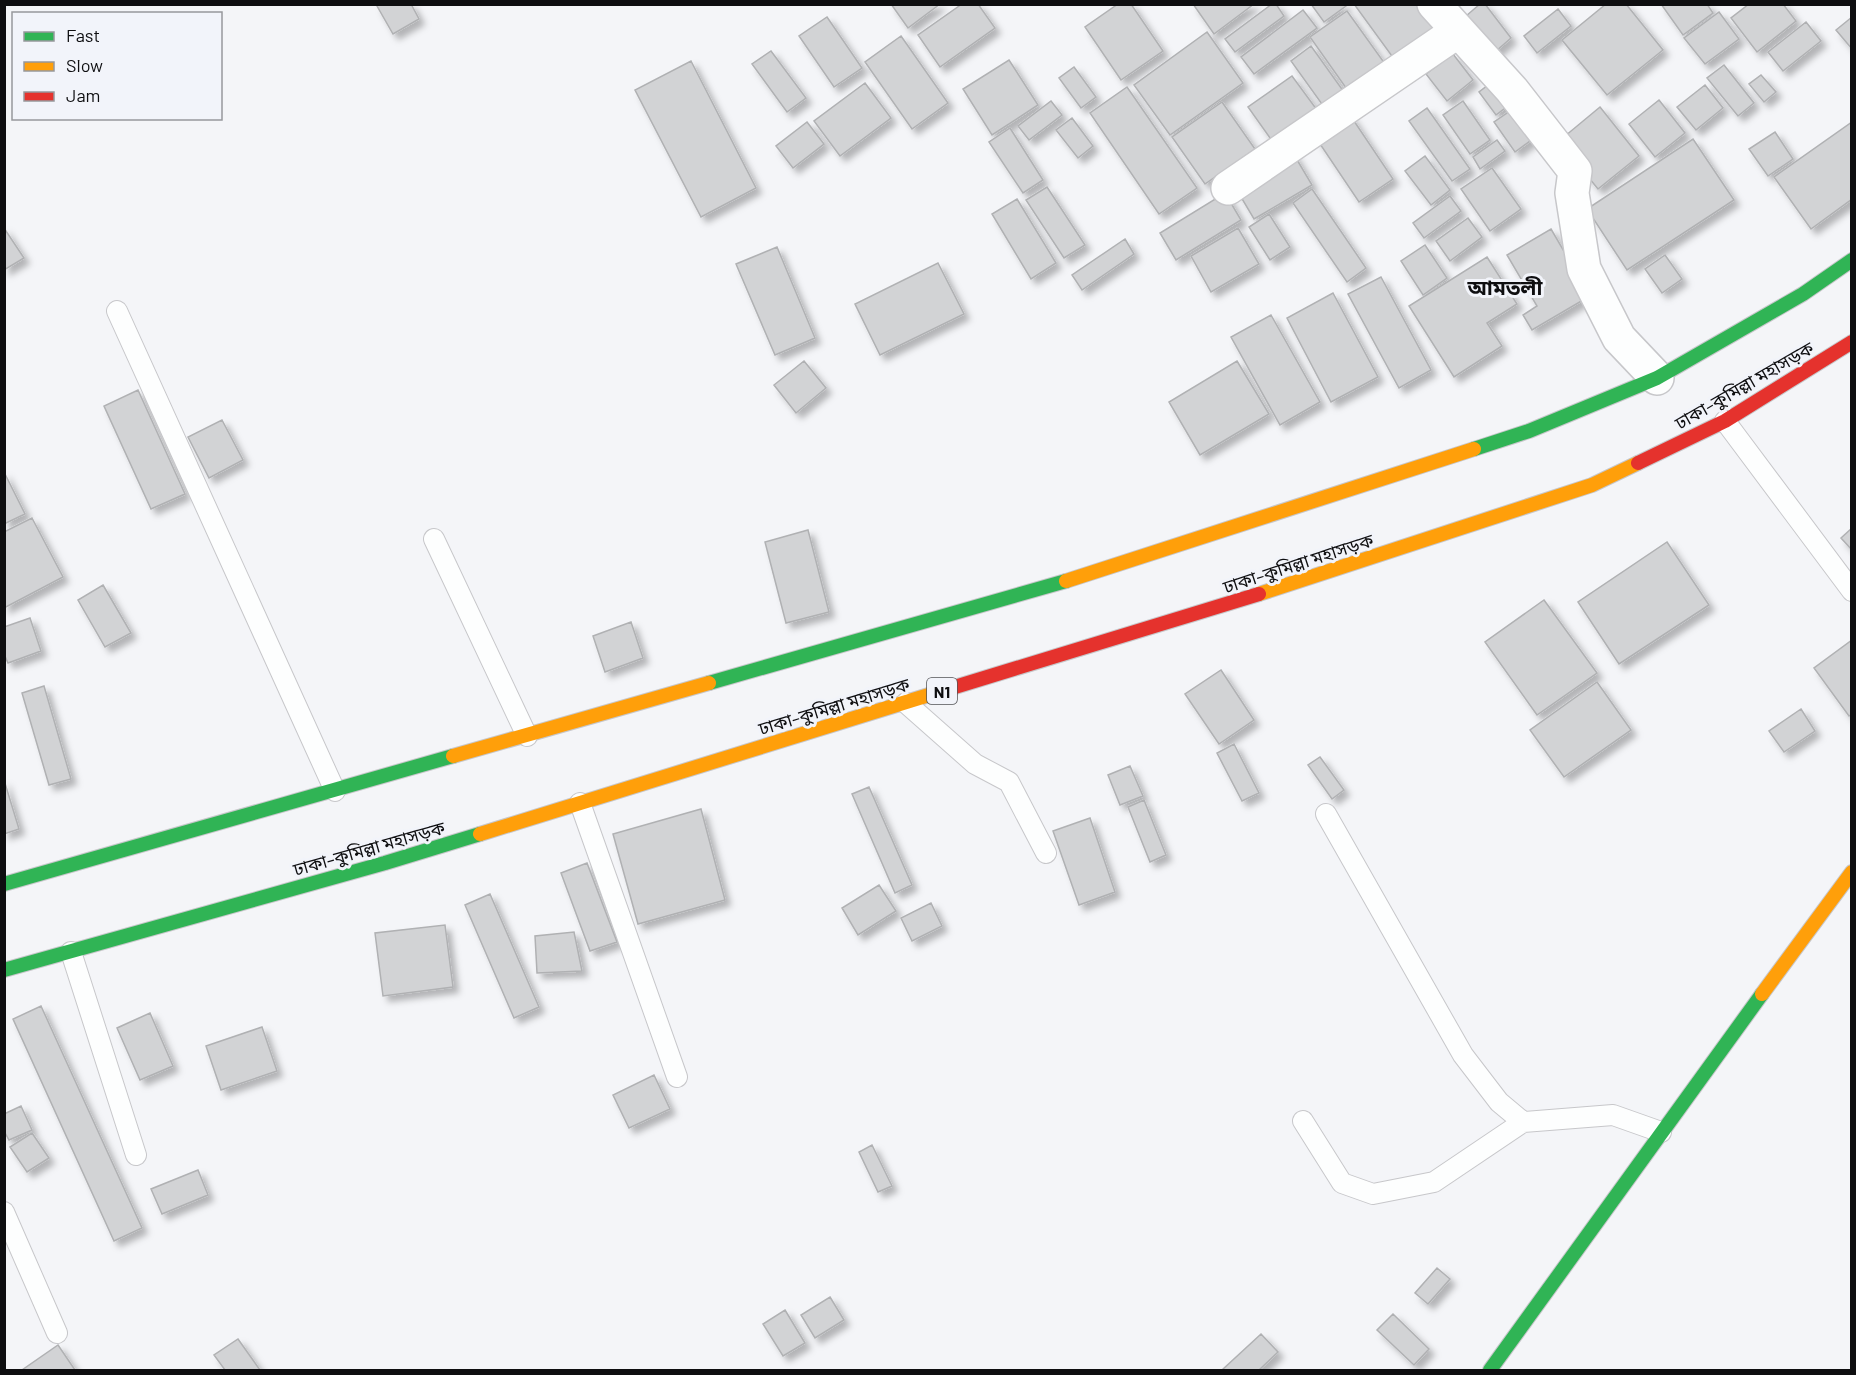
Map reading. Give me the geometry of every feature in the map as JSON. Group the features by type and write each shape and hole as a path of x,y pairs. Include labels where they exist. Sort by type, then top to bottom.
{"main road":[{"path":"4,884 1071,580 1529,431 1657,378 1784,306 1851,260"},
{"name":"ঢাকা–কুমিল্লা মহাসড়ক","path":"4,970 385,863 1340,569 1592,484 1725,421 1851,342"},
{"path":"1490,1371 1851,872"}],"street":[{"path":"1434,4 1512,90 1575,171 1572,193 1584,269 1619,338 1657,378"},
{"path":"1228,188 1458,31"}],"lane":[{"path":"117,310 335,791"},
{"path":"1725,421 1851,591"},
{"path":"434,539 527,736"},
{"path":"906,703 975,764 1009,782 1046,853"},
{"path":"580,803 677,1077"},
{"path":"1326,814 1462,1055 1499,1102 1523,1122"},
{"path":"71,952 136,1155"},
{"path":"1303,1121 1342,1183 1373,1194 1434,1182 1523,1122 1613,1115 1661,1132"},
{"path":"4,1212 57,1334"}],"building":[{"path":"380,4 411,4 419,19 393,34 377,6"},
{"path":"891,4 940,4 908,28"},
{"path":"962,4 978,4 995,28 940,67 918,35"},
{"path":"1118,4 1131,4 1163,51 1121,80 1085,27"},
{"path":"1193,4 1254,4 1214,34"},
{"path":"1272,4 1276,4 1284,16 1235,52 1225,39"},
{"path":"1311,4 1345,4 1346,6 1324,22"},
{"path":"1354,4 1416,4 1437,34 1397,63"},
{"path":"1480,4 1485,4 1511,38 1495,52 1466,16"},
{"path":"1606,4 1626,4 1663,50 1607,95 1562,40"},
{"path":"1661,4 1707,4 1713,13 1683,35"},
{"path":"1749,4 1783,4 1796,21 1757,52 1731,18"},
{"path":"1558,9 1571,26 1537,53 1524,36"},
{"path":"1303,10 1317,28 1254,74 1241,57"},
{"path":"1347,11 1388,68 1351,95 1310,37"},
{"path":"1719,12 1739,39 1705,64 1684,38"},
{"path":"827,17 862,68 834,87 799,36"},
{"path":"1852,17 1852,49 1836,30"},
{"path":"1806,22 1821,41 1783,71 1768,52"},
{"path":"1207,32 1243,83 1170,135 1134,85"},
{"path":"901,36 948,103 912,129 865,62"},
{"path":"1311,46 1344,92 1324,107 1291,61"},
{"path":"771,51 806,98 787,112 752,64"},
{"path":"1453,54 1473,80 1447,101 1426,74"},
{"path":"1009,60 1038,105 992,135 963,89"},
{"path":"691,61 756,188 701,217 635,90"},
{"path":"1724,65 1754,103 1738,116 1707,78"},
{"path":"1074,67 1096,97 1081,108 1059,78"},
{"path":"1761,75 1776,92 1764,102 1749,84"},
{"path":"1292,76 1320,114 1275,145 1248,107"},
{"path":"1492,82 1509,105 1496,115 1479,92"},
{"path":"865,83 891,118 840,156 814,121"},
{"path":"1705,85 1723,108 1696,130 1677,107"},
{"path":"1127,87 1197,188 1159,214 1090,113"},
{"path":"1659,100 1685,133 1655,157 1629,124"},
{"path":"1051,101 1062,115 1029,140 1018,126"},
{"path":"1463,101 1490,140 1470,154 1443,115"},
{"path":"1222,102 1255,149 1205,184 1172,137"},
{"path":"1600,107 1639,156 1598,189 1559,141"},
{"path":"1427,108 1470,169 1452,181 1409,121"},
{"path":"1513,109 1534,138 1515,152 1494,122"},
{"path":"1350,115 1393,179 1359,202 1316,138"},
{"path":"1072,118 1093,146 1078,158 1056,130"},
{"path":"807,122 824,144 793,168 776,146"},
{"path":"1852,122 1852,199 1811,229 1774,177"},
{"path":"1010,128 1043,180 1023,193 989,142"},
{"path":"1775,132 1793,159 1768,176 1749,149"},
{"path":"1693,139 1734,200 1627,270 1587,209"},
{"path":"1497,140 1505,151 1480,169 1473,157"},
{"path":"1293,153 1312,185 1254,219 1235,187"},
{"path":"1425,156 1450,190 1431,205 1405,171"},
{"path":"1492,168 1521,209 1490,231 1461,189"},
{"path":"1047,187 1085,245 1064,258 1026,200"},
{"path":"1312,189 1366,268 1347,282 1293,203"},
{"path":"1225,193 1241,220 1176,260 1160,233"},
{"path":"1450,196 1461,211 1424,238 1413,223"},
{"path":"1017,199 1056,263 1031,279 992,214"},
{"path":"1269,214 1290,247 1270,260 1249,227"},
{"path":"1468,218 1482,237 1450,261 1436,241"},
{"path":"4,228 24,258 4,270"},
{"path":"1238,228 1259,264 1211,292 1191,256"},
{"path":"1551,229 1590,296 1532,330 1523,315 1537,306 1507,255"},
{"path":"1125,239 1134,254 1082,290 1072,275"},
{"path":"1425,245 1447,278 1423,295 1401,261"},
{"path":"777,247 815,338 775,355 736,264"},
{"path":"1665,255 1682,279 1662,293 1645,269"},
{"path":"1487,257 1517,304 1487,323 1502,346 1454,377 1409,306"},
{"path":"938,263 964,314 880,355 855,304"},
{"path":"1381,277 1431,370 1399,388 1348,294"},
{"path":"1333,293 1378,377 1331,402 1287,318"},
{"path":"1271,315 1320,402 1280,425 1231,337"},
{"path":"804,361 826,388 796,413 774,385"},
{"path":"1237,361 1269,414 1200,455 1169,402"},
{"path":"138,390 185,494 151,509 104,406"},
{"path":"222,420 243,460 209,478 188,437"},
{"path":"4,472 25,514 4,524"},
{"path":"32,518 63,577 4,608 4,532"},
{"path":"1852,528 1852,550 1841,538"},
{"path":"808,530 829,612 786,623 765,542"},
{"path":"1667,542 1709,605 1619,664 1578,602"},
{"path":"103,585 131,633 105,647 78,600"},
{"path":"1544,600 1597,673 1537,715 1485,642"},
{"path":"30,618 41,651 8,663 4,654 4,627"},
{"path":"631,622 643,658 605,672 593,636"},
{"path":"1852,640 1852,714 1849,716 1814,668"},
{"path":"1221,670 1254,720 1219,744 1185,694"},
{"path":"1597,682 1631,730 1564,777 1530,730"},
{"path":"44,686 71,779 49,785 22,693"},
{"path":"1801,709 1815,731 1784,752 1769,731"},
{"path":"1234,744 1259,793 1242,801 1217,753"},
{"path":"1320,757 1344,790 1332,799 1308,765"},
{"path":"1130,766 1143,796 1120,805 1108,775"},
{"path":"4,780 19,829 4,834"},
{"path":"869,787 912,885 895,893 852,794"},
{"path":"1144,800 1166,855 1150,862 1128,807"},
{"path":"701,809 725,900 638,924 613,834"},
{"path":"1090,818 1115,892 1079,905 1053,831"},
{"path":"587,863 617,942 590,951 561,873"},
{"path":"879,885 896,911 858,935 842,908"},
{"path":"490,894 539,1007 514,1018 465,905"},
{"path":"931,903 942,926 912,941 901,918"},
{"path":"445,925 453,987 383,996 375,933"},
{"path":"574,932 582,971 537,973 535,936"},
{"path":"41,1006 142,1228 114,1241 13,1019"},
{"path":"150,1013 173,1066 140,1080 117,1028"},
{"path":"262,1027 277,1071 221,1090 206,1046"},
{"path":"654,1075 670,1109 629,1128 613,1095"},
{"path":"21,1106 32,1130 9,1140 4,1131 4,1114"},
{"path":"32,1133 49,1158 27,1172 10,1147"},
{"path":"872,1145 892,1186 878,1192 859,1152"},
{"path":"198,1170 208,1195 162,1214 151,1189"},
{"path":"1437,1268 1450,1279 1428,1304 1415,1293"},
{"path":"830,1297 844,1320 815,1338 801,1315"},
{"path":"785,1310 805,1343 783,1356 763,1324"},
{"path":"1393,1314 1429,1349 1414,1365 1377,1330"},
{"path":"1261,1334 1278,1352 1259,1370 1222,1370"},
{"path":"238,1339 260,1370 225,1370 214,1355"},
{"path":"58,1345 75,1370 22,1370"}],"traffic: fast":[{"path":"1474,449 1529,431 1657,378 1803,294 1852,260"},
{"path":"709,683 1066,581"},
{"path":"4,884 453,756"},
{"path":"4,970 480,834"},
{"path":"1490,1370 1762,994"}],"traffic: slow":[{"path":"1066,581 1474,449"},
{"path":"1259,594 1592,485 1638,463"},
{"path":"453,756 709,683"},
{"path":"480,834 945,690"},
{"path":"1762,994 1852,872"}],"traffic: jam":[{"path":"1638,463 1725,421 1852,342"},
{"path":"945,690 1259,594"}],"district":[{"name":"আমতলী","path":"1505,286"}]}
